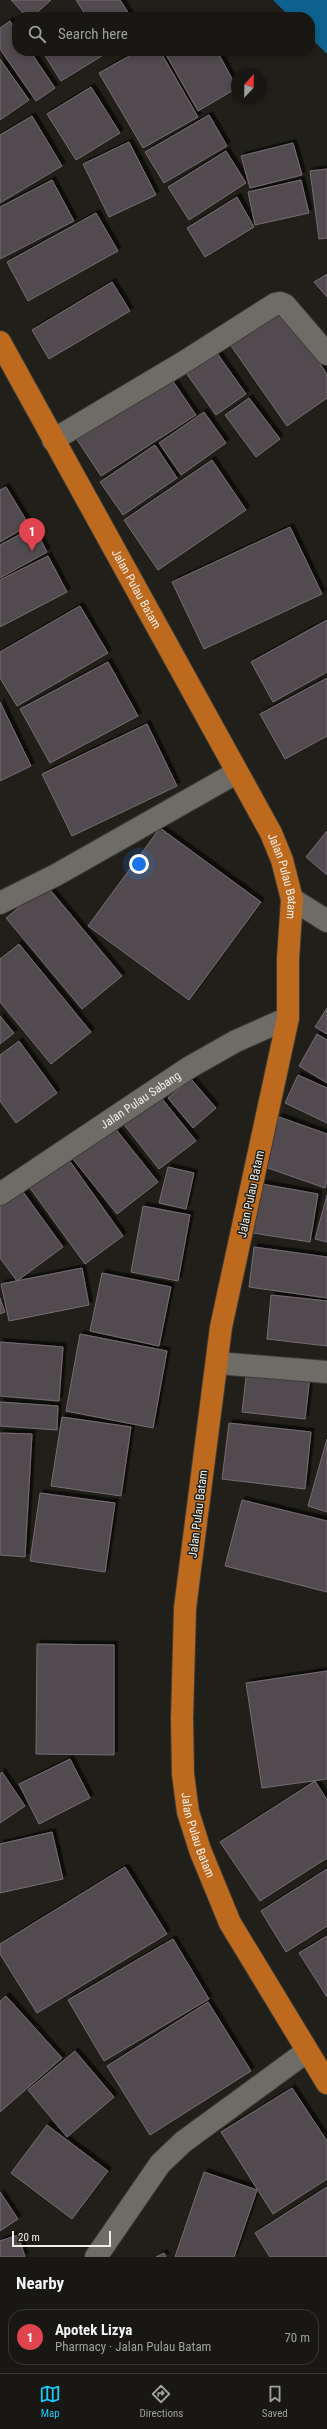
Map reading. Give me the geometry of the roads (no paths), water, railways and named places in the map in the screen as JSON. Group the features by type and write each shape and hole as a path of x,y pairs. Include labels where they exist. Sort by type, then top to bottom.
{"highway":[{"name":"Jalan Pulau Batam","path":"0,342 236,773 271,833 282,860 292,899 288,959 288,1018 221,1327 185,1608 182,1719 183,1774 188,1812 200,1850 230,1923 306,2052 327,2083"}],"street":[{"path":"53,440 184,362 280,302 285,305 327,354"},
{"path":"0,903 56,875 236,773"},
{"path":"292,899 327,922"},
{"name":"Jalan Pulau Sabang","path":"0,1194 190,1067 236,1041 288,1018"},
{"path":"217,1364 327,1372"},
{"path":"96,2257 160,2164 183,2142 306,2052"}],"water":[{"path":"273,0 327,0 327,54 315,42 315,12 285,12"}],"place":[{"name":"Apotek Lizya","path":"32,551"}]}
